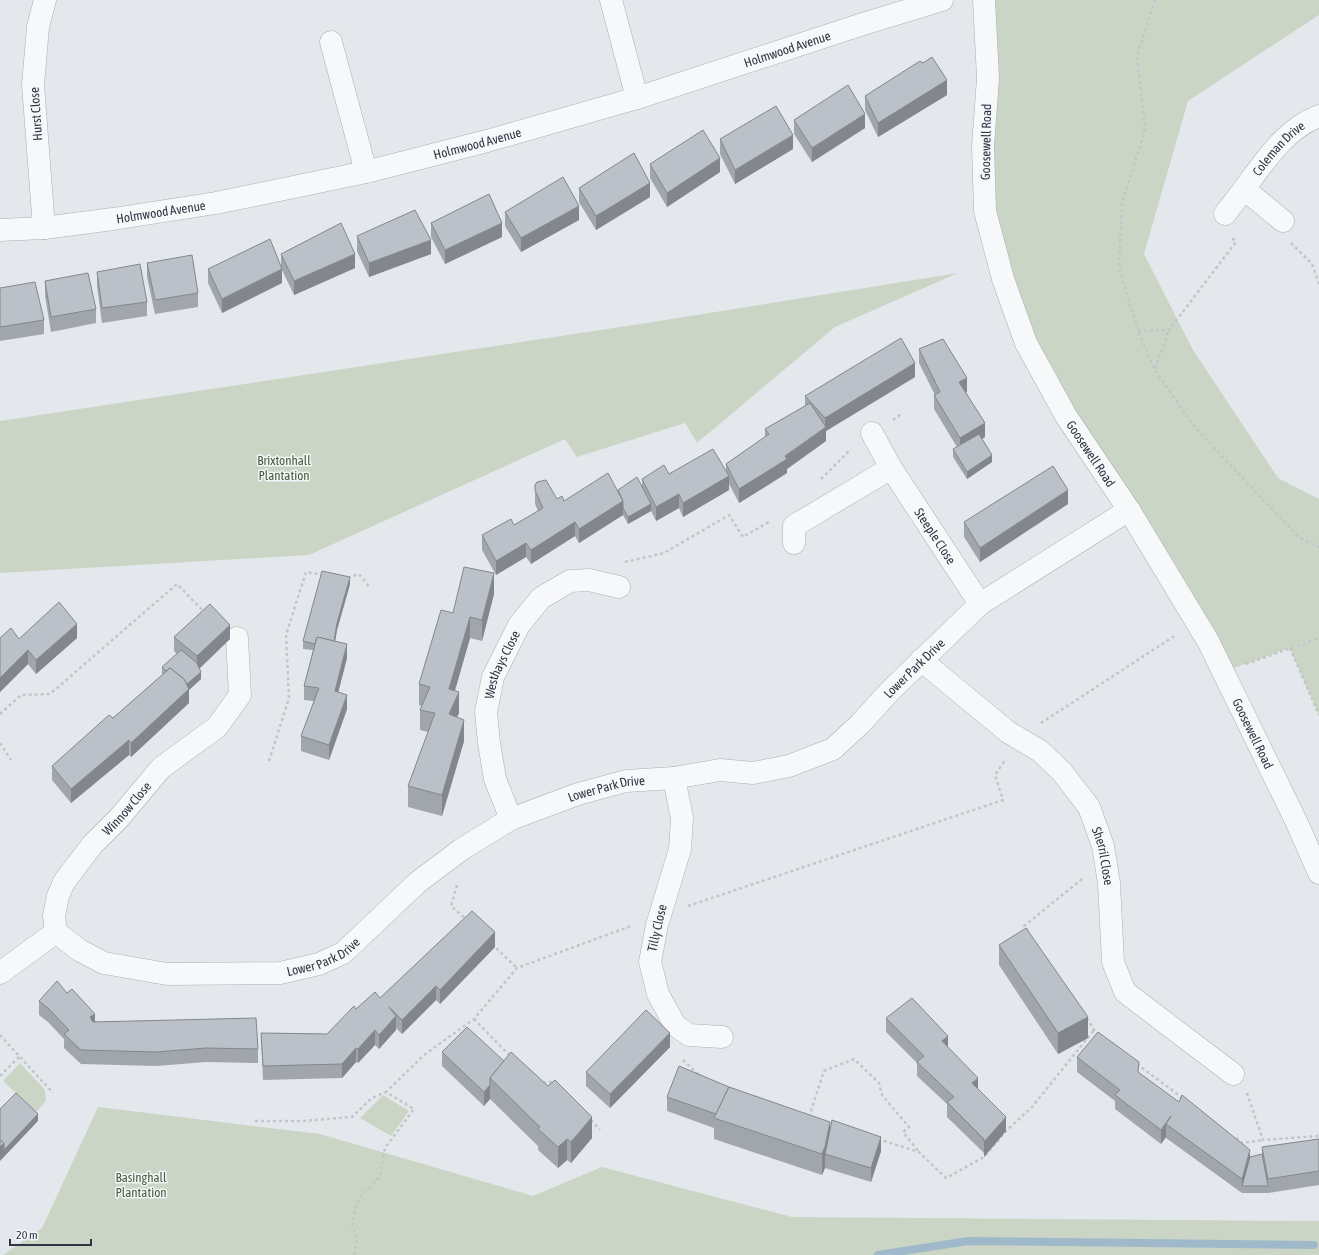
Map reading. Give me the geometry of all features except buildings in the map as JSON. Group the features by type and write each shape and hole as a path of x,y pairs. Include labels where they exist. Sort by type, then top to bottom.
{"street":[{"name":"Hurst Close","path":"44,228 33,85 38,27 45,0"},
{"path":"611,0 637,98"},
{"name":"Holmwood Avenue","path":"0,230 44,228 216,203 366,172 487,141 637,98 863,24 942,0"},
{"name":"Goosewell Road","path":"984,0 988,78 983,146 985,211 1003,279 1026,343 1066,416 1129,510 1208,641 1297,823 1319,874"},
{"path":"331,42 366,172"},
{"name":"Coleman Drive","path":"1225,214 1271,154 1293,132 1310,119 1319,116"},
{"name":"Coleman Drive","path":"1244,190 1283,221"},
{"name":"Steeple Close","path":"872,433 891,468 980,604"},
{"path":"794,535 891,468"},
{"name":"Lower Park Drive","path":"56,932 79,950 104,963 167,974 280,973 318,964 343,953 418,882 462,849 511,819 578,794 626,781 674,778 720,770 753,774 789,766 833,749 861,723 921,660 980,604 1129,510"},
{"name":"Westhays Close","path":"511,819 495,779 488,743 486,712 493,677 519,625 541,598 570,581 589,580 619,587"},
{"name":"Winnow Close","path":"56,932 54,916 58,896 64,882 88,851 119,818 161,768 217,727 240,695 236,638"},
{"name":"Sherril Close","path":"921,660 1008,732 1040,751 1062,772 1089,807 1103,846 1109,883 1113,962 1125,992 1233,1074"},
{"name":"Tilly Close","path":"674,778 682,818 680,850 659,916 650,962 658,994 675,1025 689,1035"},
{"path":"0,973 56,932"},
{"path":"689,1035 722,1037"}],"path":[{"path":"1155,0 1137,56 1145,130 1122,203 1119,268 1138,331 1155,370 1193,425 1251,488 1300,538 1319,548"},
{"path":"1155,370 1169,330 1236,242 1217,225 1225,214"},
{"path":"1283,221 1279,232 1312,264 1319,284"},
{"path":"1138,331 1169,330"},
{"path":"818,482 860,440 903,413"},
{"path":"622,562 664,553 729,514 743,537 770,522 794,535"},
{"path":"269,761 289,698 286,635 306,572 328,576"},
{"path":"342,579 359,574 370,588"},
{"path":"0,714 21,695 50,694 177,584 210,618"},
{"path":"255,1121 302,1122 352,1117 372,1098 386,1092 424,1054 474,1018 517,968 659,916 1004,800 995,775 1018,738 1197,622"},
{"path":"1223,672 1319,638"},
{"path":"1290,648 1319,714"},
{"path":"0,743 11,760"},
{"path":"470,844 451,906 472,926"},
{"path":"488,940 517,968"},
{"path":"474,1018 511,1057"},
{"path":"816,1119 809,1117 824,1071 854,1058 880,1083 882,1094 909,1127 903,1132 919,1152 946,1178 984,1157 1006,1131 1032,1107 1094,1030"},
{"path":"0,1035 53,1093"},
{"path":"689,1035 676,1053 703,1079"},
{"path":"0,1076 20,1056"},
{"path":"1233,1074 1240,1073 1263,1140 1319,1136"},
{"path":"538,1084 552,1082 558,1087"},
{"path":"354,1255 357,1240 352,1224 356,1206 362,1195 380,1176 385,1148 414,1109 386,1092"},
{"path":"589,1119 600,1130"},
{"path":"875,1138 919,1152"}],"green space":[{"path":"981,0 1319,0 1319,15 1188,101 1144,254 1193,350 1278,478 1319,499 1319,637 1223,672 1050,385 985,211"},
{"name":"Brixtonhall Plantation","path":"958,273 835,327 697,443 685,423 577,457 565,439 309,555 0,573 0,421 653,322"},
{"path":"1319,637 1319,715 1290,648"},
{"path":"20,1063 45,1090 46,1101 36,1112 3,1081"},
{"path":"383,1095 409,1111 391,1136 360,1118"},
{"name":"Basinghall Plantation","path":"98,1107 320,1134 533,1196 602,1167 792,1217 1319,1221 1319,1255 3,1255 42,1228"}],"waterway":[{"path":"878,1255 968,1241 1314,1245"}]}
